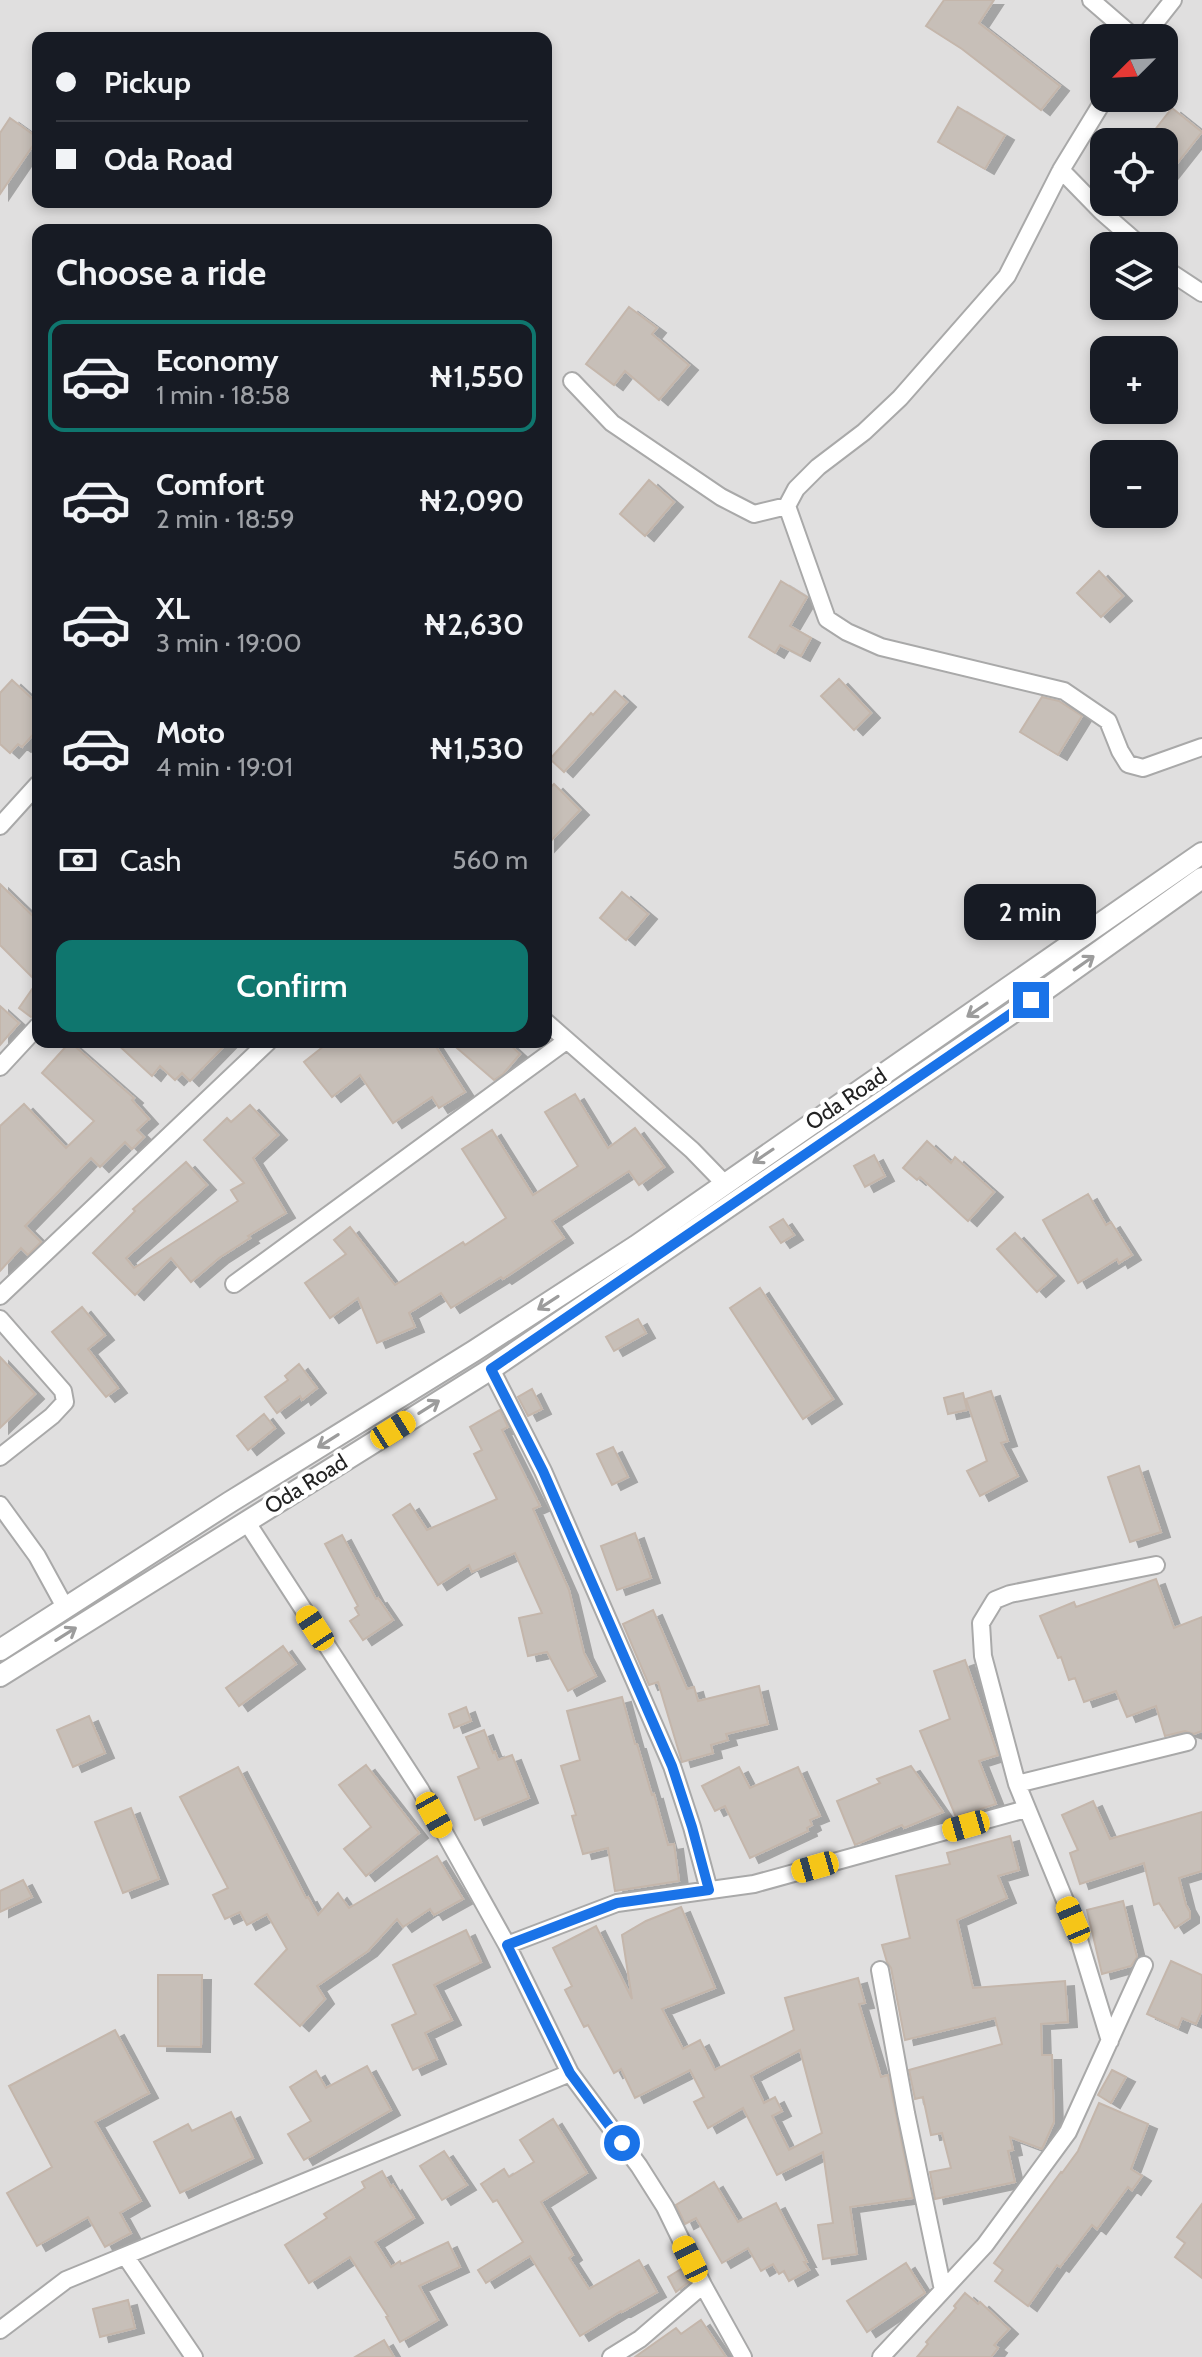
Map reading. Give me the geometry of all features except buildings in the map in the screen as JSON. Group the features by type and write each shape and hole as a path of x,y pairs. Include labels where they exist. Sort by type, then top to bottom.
{"street":[{"path":"1091,0 1119,24"},
{"path":"1154,24 1173,0"},
{"path":"1096,112 1061,170 1007,276 900,398 864,432 818,467 796,489 787,506 827,619 847,632 881,647 1064,691 1108,721 1128,764 1143,768 1202,747"},
{"path":"1061,170 1125,232"},
{"path":"1178,277 1202,293"},
{"path":"572,381 612,423 721,497 754,514 787,506"},
{"path":"0,826 32,791"},
{"name":"Oda Road","path":"0,1650 636,1246 1202,853"},
{"name":"Oda Road","path":"0,1676 491,1369 1031,1000 1202,878"},
{"path":"552,1028 692,1150 724,1183"},
{"path":"0,1067 32,1032"},
{"path":"234,1284 566,1041"},
{"path":"0,1296 262,1048"},
{"path":"0,1319 63,1391 65,1402 0,1457"},
{"path":"491,1369 543,1471 672,1766 709,1890"},
{"path":"0,1505 37,1556 66,1609"},
{"path":"246,1521 420,1789 507,1945 570,2073 639,2166 665,2207 743,2357"},
{"path":"1110,2041 1073,1920 1017,1784 983,1656 981,1623 995,1600 1010,1594 1156,1565"},
{"path":"1017,1784 1187,1742"},
{"path":"507,1945 617,1903 754,1884 1026,1809"},
{"path":"881,2357 985,2245 1068,2132 1144,1965"},
{"path":"880,1970 943,2290"},
{"path":"0,2330 66,2280 570,2073"},
{"path":"126,2257 194,2357"},
{"path":"611,2357 640,2339 703,2285"}],"shaded area":[{"path":"0,0 1202,0 1202,2357 0,2357"}],"route":[{"path":"622,2143 570,2073 507,1945 617,1903 709,1890 672,1766 543,1471 491,1369 1031,1000"}]}
